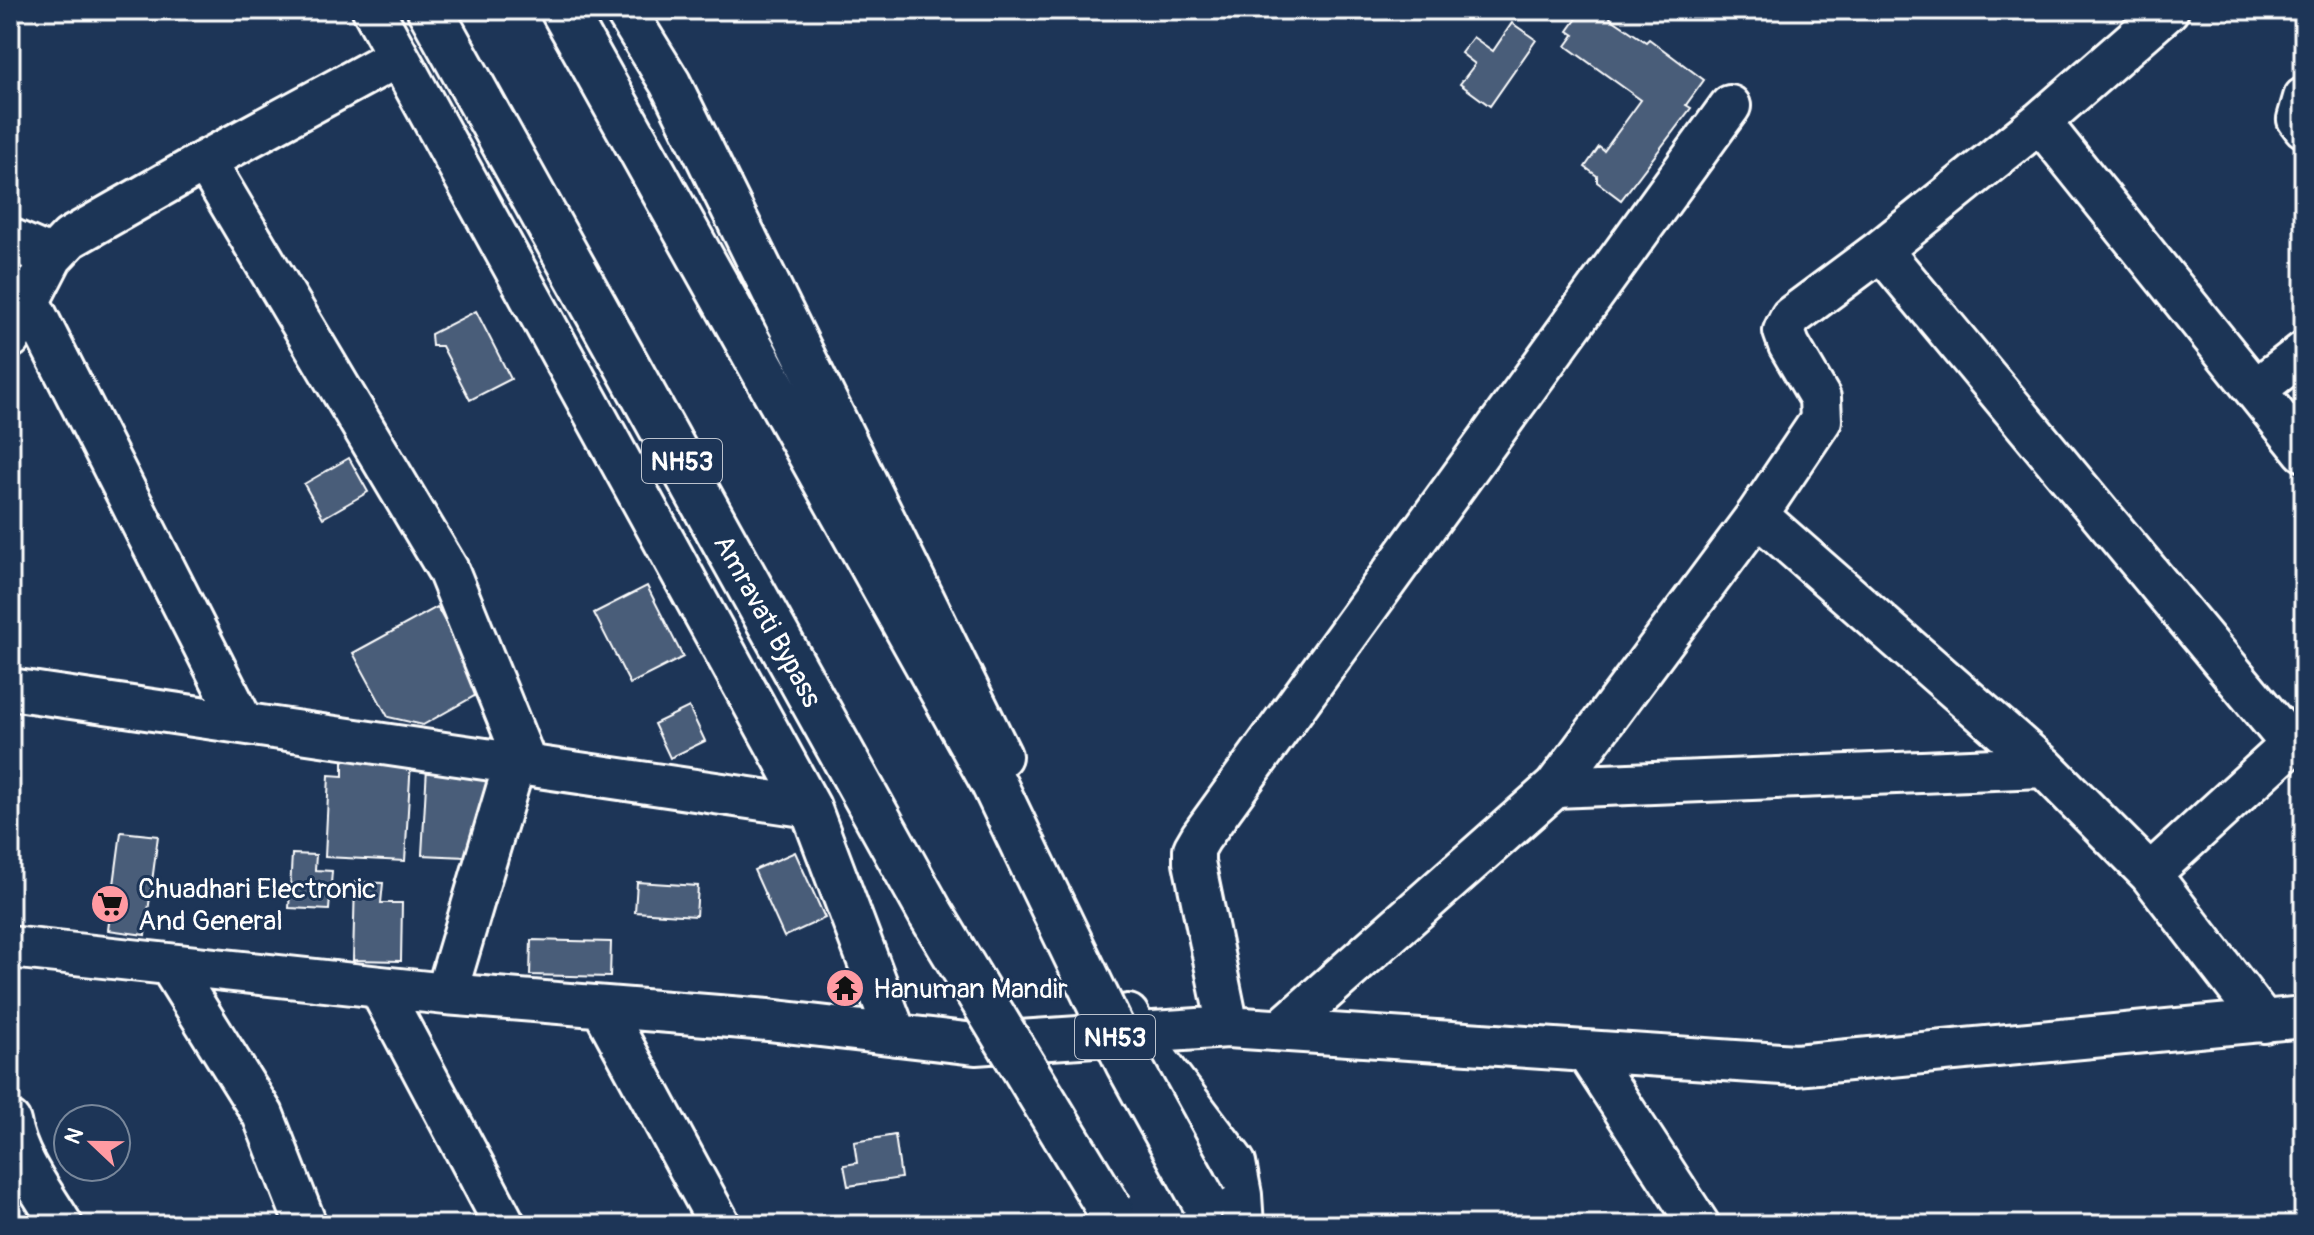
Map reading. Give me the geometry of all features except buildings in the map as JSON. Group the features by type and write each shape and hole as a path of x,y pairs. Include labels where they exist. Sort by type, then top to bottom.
{"highway":[{"name":"Amravati Bypass","path":"430,10 931,914 1115,1220"},
{"name":"NH53","path":"563,10 993,782 1128,1063 1210,1213"}],"street":[{"path":"373,10 810,807 896,1035"},
{"path":"625,10 670,83 1137,1033 1235,1163 1243,1225"},
{"path":"1281,1030 1555,787 1757,515 1821,420 1820,398 1784,331 1791,317 1881,250 2040,122 2168,10"},
{"path":"10,338 52,257 70,238 397,57"},
{"path":"2304,98 2298,119 2304,127"},
{"path":"1228,1027 1194,862 1194,849 1730,106"},
{"path":"2040,122 2304,451"},
{"path":"205,161 448,570 520,762 446,994"},
{"path":"10,239 52,257"},
{"path":"1881,250 2298,739 2150,874"},
{"path":"29,301 243,723"},
{"path":"2255,390 2304,352"},
{"path":"1757,515 2044,767 2150,874 2264,1022"},
{"path":"10,689 810,807"},
{"path":"1555,787 2044,767"},
{"path":"10,947 446,994 768,1020 975,1044 1228,1027 1796,1065 2304,1017"},
{"path":"169,964 263,1115 306,1225"},
{"path":"379,987 505,1225"},
{"path":"602,1007 720,1225"},
{"path":"1586,1051 1699,1225"},
{"path":"10,1122 21,1156 62,1225"}],"place":[{"name":"Chuadhari Electronic And General","path":"110,904"},
{"name":"Hanuman Mandir","path":"845,988"}]}
